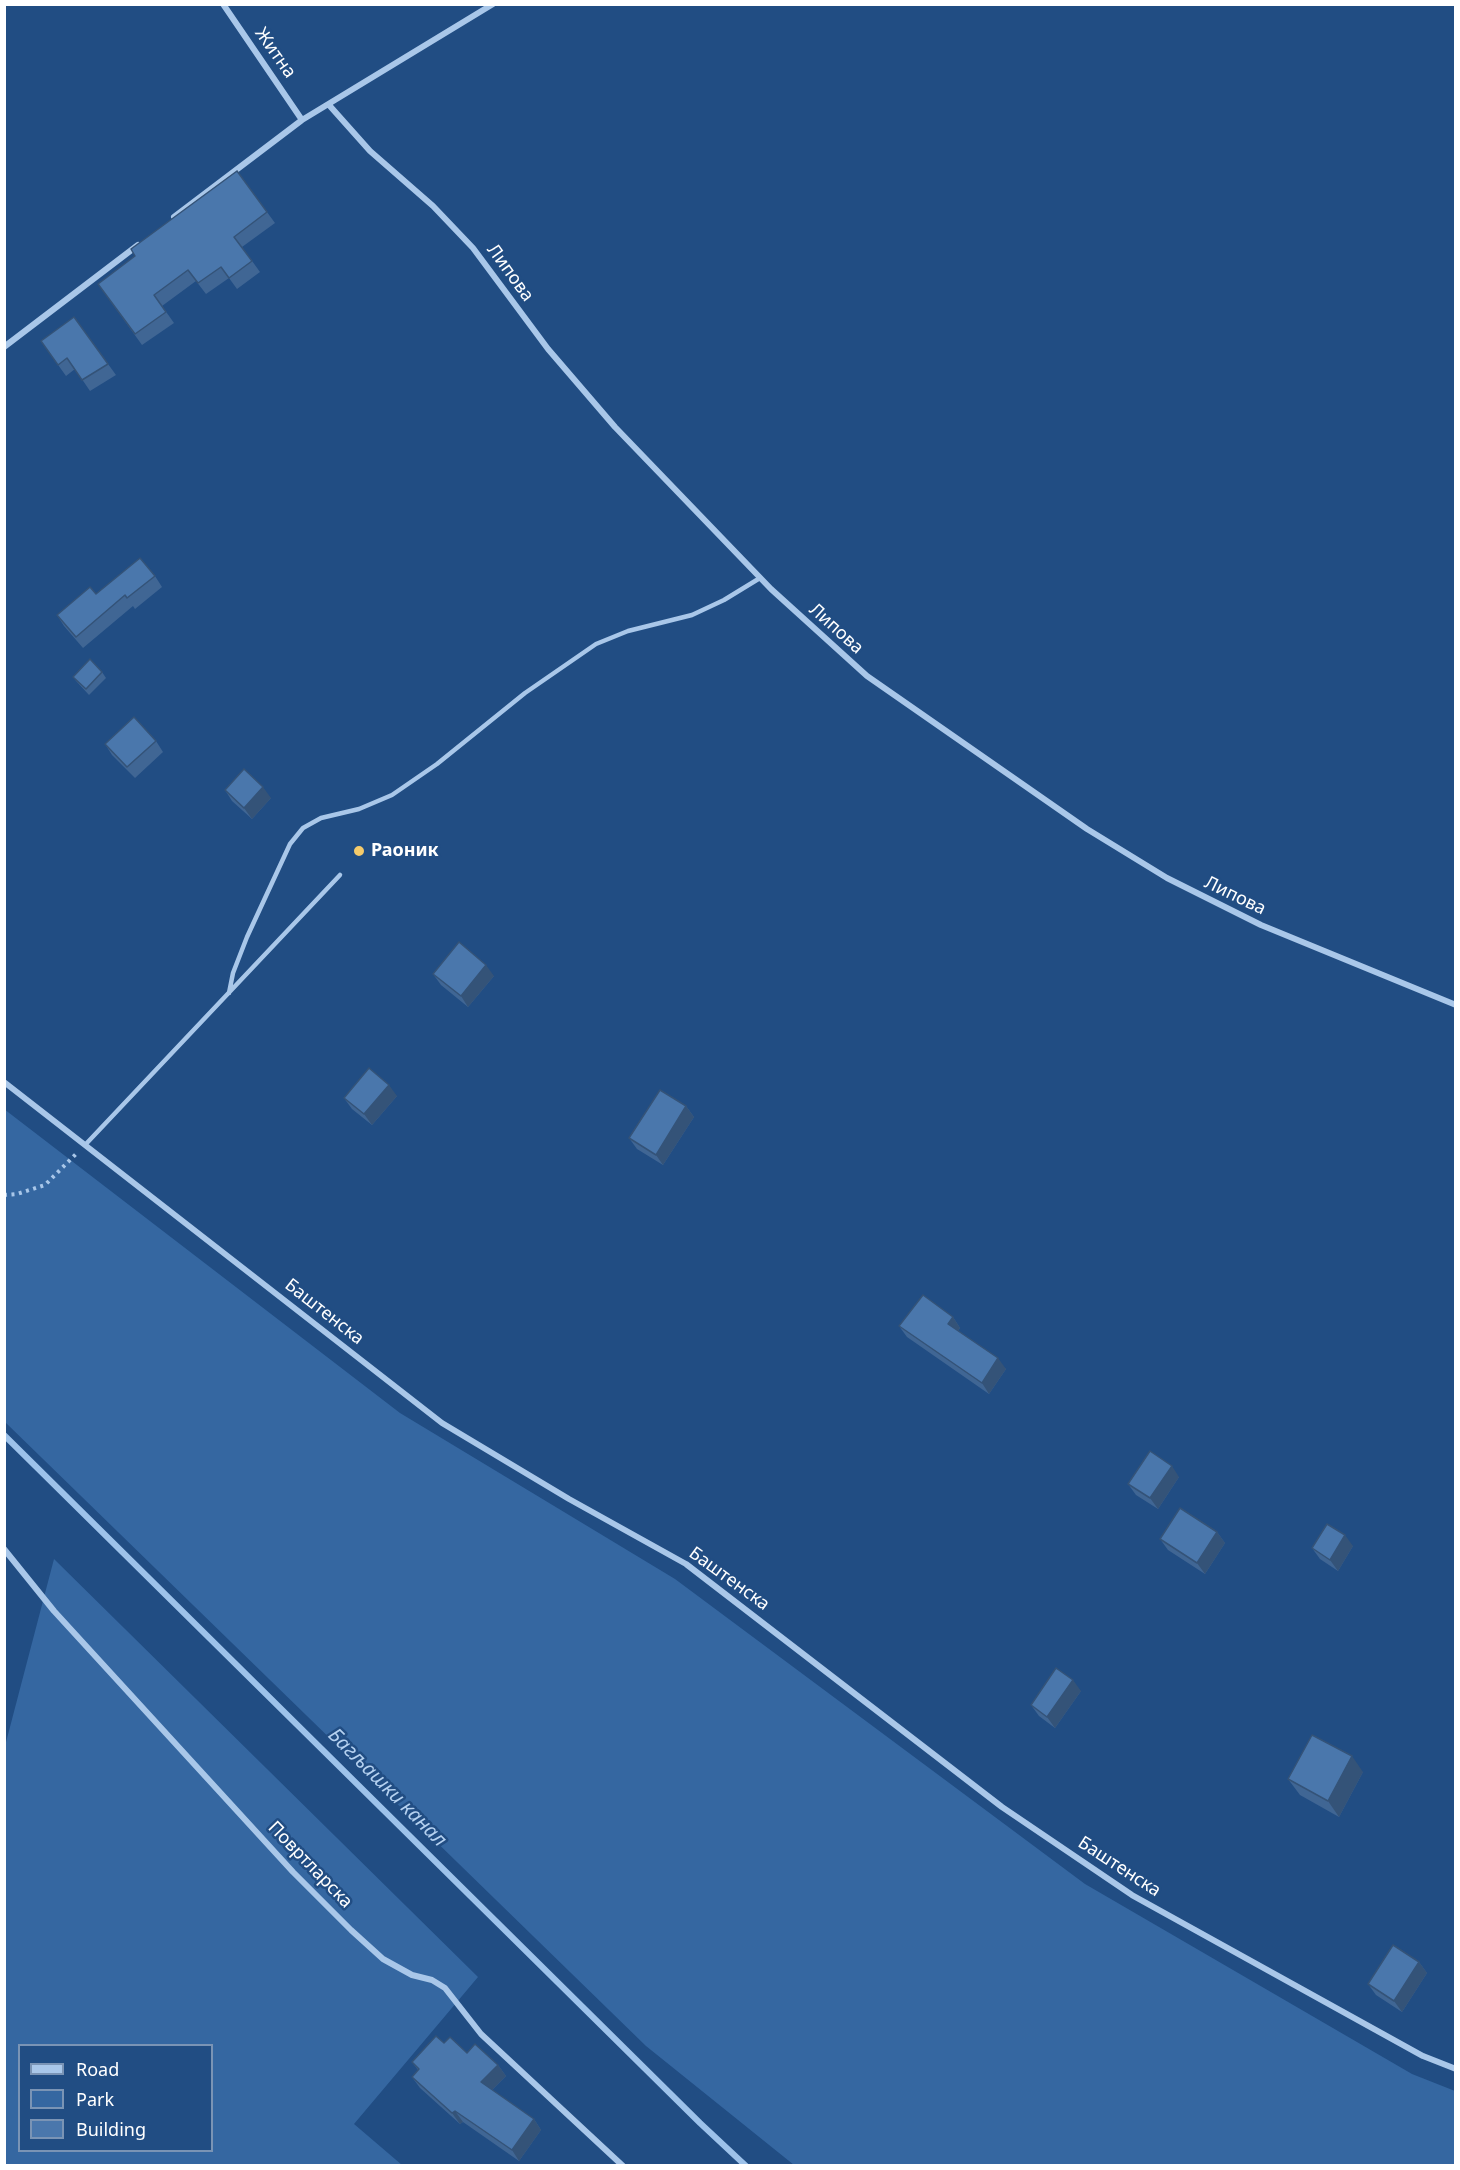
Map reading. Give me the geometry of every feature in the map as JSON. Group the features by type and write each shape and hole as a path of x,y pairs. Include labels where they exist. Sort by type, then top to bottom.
{"street":[{"name":"Житна","path":"223,4 302,120"},
{"path":"172,219 302,120 494,4"},
{"name":"Липова","path":"329,105 370,152 459,232 581,389 760,578 834,649 905,705 1126,855 1251,921 1455,1005"},
{"path":"4,347 144,240"},
{"name":"Баштенска","path":"4,1082 442,1423 569,1499 686,1564 1002,1807 1132,1895 1423,2056 1455,2069"},
{"name":"Повртларска","path":"4,1549 54,1611 293,1872 343,1922 383,1959 412,1975 432,1980 445,1988 481,2034 623,2166"}],"lane":[{"path":"229,993 233,973 252,926 290,843 303,828 321,818 359,809 392,795 437,764 525,693 596,644 628,631 692,615 760,578"},
{"path":"85,1145 340,875"}],"path":[{"path":"4,1195 17,1194 45,1185 85,1145"}],"green space":[{"path":"4,1109 400,1413 675,1579 1085,1884 1412,2074 1455,2091 1455,2165 794,2165 646,2046 5,1422"},
{"path":"54,1559 478,1977 354,2124 402,2165 5,2166 5,1746"}],"building":[{"path":"237,171 267,212 234,237 252,261 229,278 221,267 198,283 188,270 154,295 166,312 135,334 98,284 135,256 131,249"},
{"path":"74,317 108,364 82,380 67,358 58,365 41,341"},
{"path":"140,558 155,576 127,598 125,595 76,637 57,615 90,587 96,594"},
{"path":"90,659 102,672 86,689 73,677"},
{"path":"134,717 156,741 127,767 105,744"},
{"path":"244,769 263,787 244,808 225,790"},
{"path":"459,942 486,965 461,996 433,974"},
{"path":"369,1068 389,1085 364,1114 344,1098"},
{"path":"660,1090 686,1106 656,1155 629,1138"},
{"path":"923,1295 953,1317 948,1324 998,1358 982,1383 899,1326"},
{"path":"1150,1451 1172,1466 1150,1498 1128,1484"},
{"path":"1180,1508 1217,1532 1197,1563 1160,1539"},
{"path":"1327,1524 1345,1535 1330,1560 1312,1548"},
{"path":"1056,1668 1073,1680 1047,1717 1031,1705"},
{"path":"1312,1735 1352,1756 1328,1801 1288,1779"},
{"path":"1393,1945 1419,1962 1394,2001 1368,1984"},
{"path":"436,2036 444,2043 450,2037 467,2053 475,2044 498,2065 481,2082 534,2119 512,2150 455,2111 452,2113 412,2077 419,2069 412,2062"}],"waterway":[{"name":"Багљашки канал","path":"4,1435 746,2166"}],"place":[{"name":"Раоник","path":"359,851"}]}
